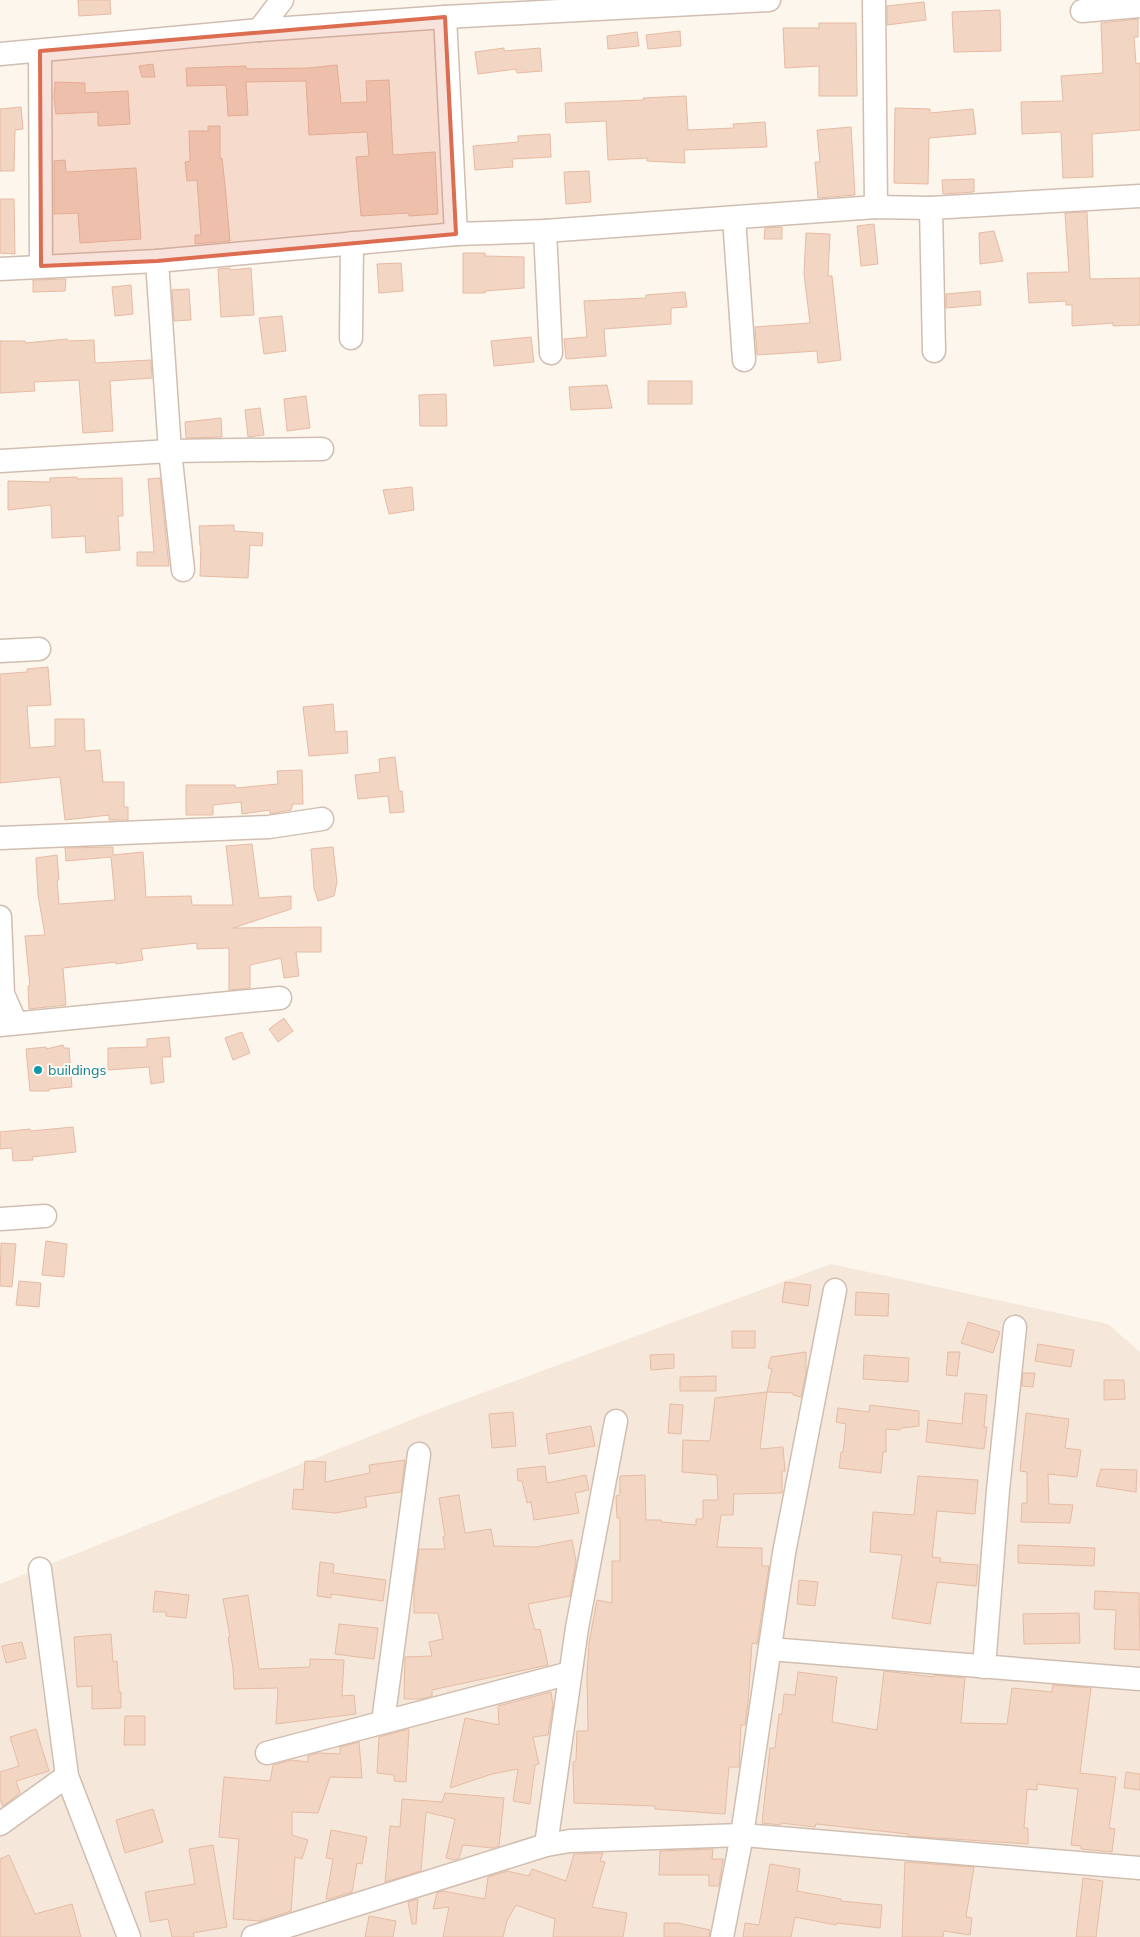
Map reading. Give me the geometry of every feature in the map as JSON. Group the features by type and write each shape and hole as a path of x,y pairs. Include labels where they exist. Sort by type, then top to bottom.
{"street":[{"path":"259,30 282,0"},
{"path":"0,54 259,30 643,3 769,0"},
{"path":"874,0 876,207"},
{"path":"1082,11 1140,6"},
{"path":"445,17 456,234"},
{"path":"40,51 41,266"},
{"path":"0,269 157,262 456,234 545,231 876,207 932,208 1140,196"},
{"path":"932,208 934,351"},
{"path":"734,218 744,360"},
{"path":"545,231 551,353"},
{"path":"350,338 352,243"},
{"path":"157,262 170,451 183,570"},
{"path":"0,461 170,451 322,449"},
{"path":"0,651 39,649"},
{"path":"0,838 269,827 322,819"},
{"path":"0,917 1,996 8,1024 280,998"},
{"path":"0,1219 45,1216"},
{"path":"722,1937 742,1835 784,1553 835,1290"},
{"path":"984,1666 998,1490 1015,1327"},
{"path":"546,1845 576,1628 616,1421"},
{"path":"383,1722 419,1454"},
{"path":"40,1570 67,1776 129,1937"},
{"path":"770,1649 1140,1679"},
{"path":"267,1753 570,1673"},
{"path":"0,1824 67,1776"},
{"path":"253,1937 546,1845 570,1841 742,1835 1140,1868"}],"highlighted area":[{"path":"445,17 456,234 157,261 41,266 40,51"}],"shaded area":[{"path":"831,1264 1108,1324 1140,1352 1140,1937 0,1937 0,1584 431,1412"}],"building":[{"path":"78,0 110,0 111,14 79,16"},
{"path":"924,2 926,20 887,25 887,6"},
{"path":"1000,10 1001,51 954,52 952,12"},
{"path":"1138,19 1138,37 1134,37 1136,64 1140,63 1140,130 1092,134 1093,177 1063,178 1061,132 1022,134 1021,102 1063,101 1061,76 1103,73 1101,23"},
{"path":"819,23 856,23 857,96 819,96 819,66 785,68 783,28 819,28"},
{"path":"680,31 681,46 648,49 646,35"},
{"path":"637,32 639,46 608,49 607,36"},
{"path":"504,48 504,51 540,48 542,71 517,73 516,69 478,74 475,52"},
{"path":"153,64 155,77 142,77 139,66"},
{"path":"337,65 341,103 367,102 366,81 389,80 393,155 435,152 438,214 409,216 409,213 361,216 356,157 369,156 367,132 309,135 306,81 246,82 248,115 228,116 226,85 187,86 186,68 246,66 246,69 308,68"},
{"path":"55,82 85,83 85,93 128,91 130,124 98,126 98,112 56,114"},
{"path":"686,96 688,130 734,128 733,124 765,122 767,147 684,150 685,163 647,161 647,158 608,160 606,121 566,123 565,103 644,100 643,98"},
{"path":"21,107 23,129 15,130 14,171 0,171 0,109"},
{"path":"895,108 930,109 930,113 973,109 976,134 929,138 928,184 894,183"},
{"path":"208,126 220,126 220,159 222,158 230,241 195,244 195,235 201,235 197,180 187,181 185,162 190,161 189,131 208,131"},
{"path":"851,127 855,195 818,198 815,162 820,162 817,130"},
{"path":"550,134 551,157 512,159 513,167 475,170 473,146 518,142 518,136"},
{"path":"65,160 66,172 136,168 141,239 80,243 78,213 54,214 54,161"},
{"path":"589,171 591,202 566,204 564,172"},
{"path":"974,179 974,192 943,194 942,180"},
{"path":"0,199 14,199 15,254 0,253"},
{"path":"1087,212 1090,279 1140,278 1140,325 1113,326 1113,323 1072,326 1072,305 1066,305 1066,301 1029,303 1027,273 1069,272 1065,213"},
{"path":"874,224 878,264 861,266 857,226"},
{"path":"782,227 782,239 764,239 765,228"},
{"path":"994,231 1003,261 980,264 979,233"},
{"path":"806,233 830,234 828,276 832,276 841,360 818,363 817,351 757,355 755,327 810,323 804,274"},
{"path":"463,253 485,253 485,256 524,257 524,288 485,291 485,293 463,293"},
{"path":"401,263 403,291 379,293 377,264"},
{"path":"230,268 230,270 251,268 254,315 221,317 218,269"},
{"path":"66,279 65,291 33,292 33,280"},
{"path":"131,285 133,314 115,316 112,287"},
{"path":"189,289 191,320 174,321 172,290"},
{"path":"980,291 981,305 946,308 946,294"},
{"path":"685,292 687,307 671,308 671,324 604,329 606,356 566,359 564,339 587,337 584,301 646,298 646,295"},
{"path":"282,316 286,351 264,354 259,318"},
{"path":"531,337 534,362 494,366 491,341"},
{"path":"67,339 68,341 94,340 95,363 151,360 152,378 110,381 113,431 83,433 79,380 34,382 35,391 0,393 0,341 25,341 25,343"},
{"path":"648,381 692,381 692,404 648,404"},
{"path":"607,385 612,408 571,410 569,387"},
{"path":"446,394 447,426 420,426 419,395"},
{"path":"306,396 310,428 287,431 284,399"},
{"path":"260,408 264,435 248,437 245,410"},
{"path":"221,418 222,437 186,438 185,422"},
{"path":"77,477 77,479 122,478 123,516 118,516 120,550 86,553 85,536 52,538 51,505 8,510 8,481 50,482 50,478"},
{"path":"160,478 169,566 137,566 137,552 154,552 148,479"},
{"path":"412,487 414,510 389,514 383,490"},
{"path":"234,525 234,531 263,533 262,546 250,545 248,578 200,576 201,546 199,526"},
{"path":"48,667 51,705 27,706 30,748 55,746 55,719 84,719 85,751 100,750 103,782 124,782 124,807 128,807 128,820 109,820 109,815 65,820 60,777 0,783 0,674 27,672 27,669"},
{"path":"333,704 335,732 347,731 348,753 309,756 303,707"},
{"path":"395,757 399,791 402,791 404,812 390,813 388,796 358,799 355,775 380,772 379,759"},
{"path":"302,770 303,804 293,804 291,810 270,814 270,810 242,814 241,802 213,805 213,815 186,815 186,785 235,785 236,788 278,784 277,771"},
{"path":"252,844 259,898 291,896 291,909 233,928 321,927 321,952 296,952 299,976 284,978 281,958 250,965 250,988 229,990 229,948 197,949 197,943 141,949 143,960 63,968 66,1005 29,1009 28,986 30,986 25,936 45,935 38,895 36,858 57,855 59,904 115,900 111,857 66,861 65,848 113,847 113,855 143,852 146,897 191,896 192,905 233,905 226,846"},
{"path":"333,847 337,882 334,896 318,901 314,888 311,849"},
{"path":"284,1018 293,1031 278,1042 269,1029"},
{"path":"242,1032 250,1053 233,1060 225,1038"},
{"path":"169,1037 171,1057 162,1057 164,1082 151,1084 149,1067 108,1070 108,1048 147,1047 147,1039"},
{"path":"63,1045 64,1048 69,1048 72,1087 49,1089 49,1091 30,1091 26,1049 46,1047 46,1049"},
{"path":"73,1127 76,1152 32,1157 33,1160 13,1161 12,1148 0,1149 0,1132"},
{"path":"46,1241 67,1244 64,1277 42,1275"},
{"path":"1,1243 16,1244 12,1287 0,1286"},
{"path":"19,1281 41,1283 39,1307 16,1305"},
{"path":"785,1282 811,1285 808,1306 782,1302"},
{"path":"856,1292 889,1294 888,1316 855,1315"},
{"path":"968,1322 1000,1332 993,1353 961,1343"},
{"path":"732,1331 755,1331 755,1348 732,1348"},
{"path":"1038,1344 1074,1350 1071,1367 1035,1361"},
{"path":"806,1352 806,1373 801,1397 793,1395 793,1393 767,1392 772,1369 768,1368 771,1357"},
{"path":"948,1352 960,1352 957,1376 946,1375"},
{"path":"674,1354 674,1368 651,1370 650,1355"},
{"path":"864,1355 909,1358 908,1382 863,1379"},
{"path":"1023,1373 1035,1373 1033,1387 1022,1386"},
{"path":"716,1376 716,1391 680,1391 680,1377"},
{"path":"1104,1380 1124,1380 1125,1399 1104,1400"},
{"path":"767,1392 760,1449 783,1447 785,1471 782,1471 782,1493 734,1494 733,1515 721,1515 717,1547 762,1548 762,1566 769,1566 757,1644 752,1643 748,1703 745,1725 741,1725 739,1767 729,1767 725,1814 655,1809 655,1806 574,1803 573,1762 576,1761 577,1731 588,1731 587,1676 589,1643 597,1600 612,1603 612,1561 620,1561 620,1518 617,1518 616,1496 620,1495 620,1476 645,1475 646,1520 696,1525 696,1519 703,1519 703,1500 718,1500 717,1475 682,1472 683,1440 710,1441 715,1398"},
{"path":"965,1393 987,1395 984,1427 987,1427 984,1449 926,1442 928,1420 962,1424"},
{"path":"670,1404 683,1405 681,1434 668,1433"},
{"path":"870,1405 919,1411 919,1426 901,1428 900,1430 886,1429 886,1452 883,1452 881,1473 839,1468 846,1424 836,1422 838,1408 869,1412"},
{"path":"513,1412 516,1446 492,1448 489,1414"},
{"path":"1026,1413 1069,1419 1065,1448 1081,1450 1077,1477 1048,1474 1049,1504 1073,1505 1070,1523 1021,1522 1022,1503 1027,1503 1027,1472 1020,1471"},
{"path":"591,1426 595,1446 549,1454 546,1434"},
{"path":"405,1460 401,1492 365,1497 367,1507 336,1513 292,1509 294,1489 303,1490 305,1461 326,1462 325,1482 370,1473 369,1465"},
{"path":"545,1466 547,1483 586,1475 589,1490 575,1493 579,1513 534,1520 531,1502 527,1503 522,1481 518,1481 517,1469"},
{"path":"1101,1469 1137,1470 1136,1492 1096,1486"},
{"path":"918,1476 978,1480 975,1514 937,1511 932,1557 941,1558 940,1562 978,1565 976,1586 937,1582 930,1624 892,1618 902,1555 870,1552 873,1512 914,1515"},
{"path":"459,1495 465,1533 491,1529 494,1546 536,1547 572,1540 576,1561 570,1596 528,1604 535,1630 540,1629 548,1665 432,1690 432,1696 422,1699 404,1699 405,1657 432,1656 429,1642 443,1639 438,1613 414,1613 414,1588 419,1549 445,1549 443,1537 445,1536 439,1498"},
{"path":"1018,1545 1095,1548 1094,1566 1018,1563"},
{"path":"320,1562 334,1564 333,1573 386,1580 383,1601 331,1594 331,1598 317,1596"},
{"path":"799,1580 818,1582 815,1606 797,1604"},
{"path":"155,1591 189,1595 186,1618 166,1616 166,1612 153,1612"},
{"path":"1095,1591 1139,1593 1140,1650 1114,1649 1116,1610 1094,1609"},
{"path":"248,1595 259,1669 310,1667 310,1659 344,1660 342,1696 354,1695 356,1714 276,1724 278,1688 234,1689 228,1637 230,1637 223,1599"},
{"path":"1079,1613 1080,1643 1024,1644 1023,1614"},
{"path":"339,1624 378,1628 374,1659 335,1654"},
{"path":"111,1634 113,1662 117,1661 121,1708 92,1709 92,1686 77,1687 74,1637"},
{"path":"22,1642 26,1658 6,1663 2,1646"},
{"path":"884,1671 934,1677 934,1675 965,1678 961,1723 1007,1724 1012,1688 1052,1692 1053,1685 1091,1688 1080,1773 1116,1777 1109,1828 1115,1829 1112,1852 1081,1849 1081,1846 1071,1845 1078,1789 1037,1784 1037,1790 1027,1789 1024,1828 1028,1828 1028,1844 908,1836 908,1834 816,1824 815,1827 762,1823 770,1748 775,1748 779,1714 782,1714 784,1694 795,1695 798,1672 837,1677 832,1722 877,1730"},
{"path":"551,1692 553,1705 548,1735 533,1737 539,1764 535,1765 530,1804 513,1801 518,1769 492,1774 450,1788 465,1718 499,1725 498,1706"},
{"path":"125,1716 145,1716 145,1745 124,1745"},
{"path":"36,1729 49,1771 16,1781 20,1793 3,1806 0,1799 0,1772 19,1766 10,1737"},
{"path":"409,1729 406,1782 394,1781 394,1775 377,1773 379,1737"},
{"path":"359,1742 362,1778 330,1777 318,1813 292,1812 292,1835 308,1840 302,1859 295,1857 291,1911 260,1921 233,1919 239,1839 219,1837 224,1777 270,1781 273,1765 292,1760 308,1762 308,1756 318,1753 340,1754 340,1747"},
{"path":"1126,1772 1140,1774 1140,1790 1124,1788"},
{"path":"445,1793 504,1798 499,1846 492,1848 463,1845 459,1858 454,1860 446,1858 455,1819 426,1812 421,1871 385,1882 390,1826 400,1827 402,1799 442,1802"},
{"path":"153,1809 163,1842 125,1853 116,1820"},
{"path":"331,1830 367,1837 362,1864 357,1863 352,1892 326,1899 333,1859 326,1858"},
{"path":"213,1845 227,1927 193,1933 194,1937 172,1937 168,1919 150,1922 145,1892 195,1884 189,1849"},
{"path":"713,1849 712,1859 723,1859 719,1886 709,1886 709,1875 659,1875 660,1851"},
{"path":"603,1853 600,1861 605,1862 592,1907 627,1913 623,1937 553,1937 555,1919 516,1905 507,1921 503,1937 443,1937 449,1907 433,1909 437,1893 443,1891 485,1899 488,1877 507,1871 529,1876 532,1869 566,1881 574,1854"},
{"path":"9,1855 35,1914 72,1904 81,1937 0,1937 0,1859"},
{"path":"905,1862 974,1867 966,1917 972,1918 970,1935 944,1931 943,1937 902,1937"},
{"path":"770,1864 800,1869 797,1891 841,1899 841,1901 882,1905 880,1928 837,1923 836,1925 795,1917 791,1937 743,1937 745,1923 759,1925"},
{"path":"1083,1878 1103,1881 1096,1937 1076,1937"},
{"path":"418,1899 416,1924 412,1924 408,1902"},
{"path":"369,1916 396,1921 393,1937 365,1937"},
{"path":"664,1923 678,1923 710,1930 709,1937 664,1937"}],"place":[{"name":"buildings","path":"38,1070"}]}
